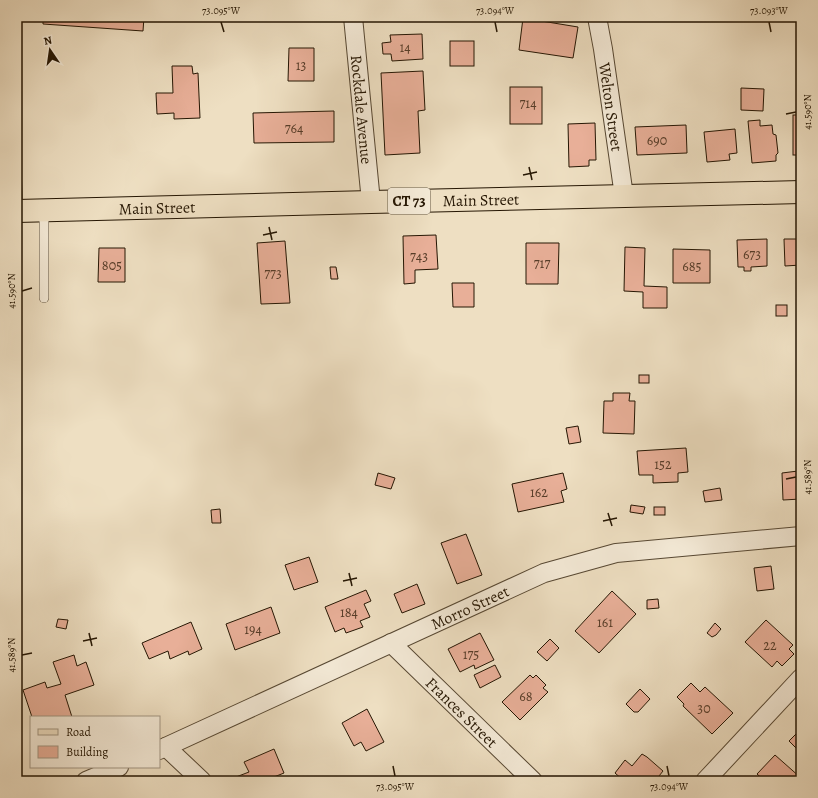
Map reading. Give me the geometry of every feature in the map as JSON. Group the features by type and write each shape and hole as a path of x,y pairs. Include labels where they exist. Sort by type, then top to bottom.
{"main road":[{"name":"Main Street","path":"17,211 801,192"}],"street":[{"name":"Rockdale Avenue","path":"353,17 371,202"},
{"name":"Welton Street","path":"597,17 603,48 624,196"},
{"name":"Morro Street","path":"163,749 544,573 616,553 801,536"},
{"name":"Frances Street","path":"391,643 533,781"},
{"path":"705,781 801,678"},
{"path":"163,749 202,781"},
{"path":"86,781 117,768"}],"lane":[{"path":"17,180 17,211"},
{"path":"44,210 44,298"}],"building":[{"path":"43,17 144,17 143,31 43,24"},
{"path":"523,18 578,27 573,58 519,50"},
{"path":"422,34 423,59 392,61 391,54 383,54 382,43 391,42 390,35"},
{"path":"450,41 474,41 474,66 450,66"},
{"path":"289,48 314,48 314,81 288,81"},
{"path":"172,66 192,66 193,74 198,73 200,118 174,119 174,113 157,114 156,93 173,93"},
{"path":"423,71 425,110 418,111 420,153 385,155 381,73"},
{"path":"510,87 542,87 542,124 510,124"},
{"path":"741,88 764,89 763,111 741,110"},
{"path":"334,111 334,142 254,143 253,113"},
{"path":"793,115 801,115 801,155 793,155"},
{"path":"760,120 760,126 772,125 773,134 776,135 778,153 776,155 776,161 752,163 748,121"},
{"path":"595,123 596,160 589,160 589,166 569,167 568,124"},
{"path":"686,125 687,153 637,155 635,127"},
{"path":"735,129 737,153 729,154 730,160 707,162 704,132"},
{"path":"436,235 438,269 415,270 415,283 404,284 403,236"},
{"path":"767,239 767,266 751,267 751,271 744,271 744,267 738,267 737,240"},
{"path":"784,239 801,239 801,265 785,266"},
{"path":"285,241 290,303 261,304 257,243"},
{"path":"526,243 559,243 558,284 526,284"},
{"path":"625,247 645,248 644,286 667,287 667,308 643,308 643,292 624,291"},
{"path":"99,248 125,248 125,282 98,282"},
{"path":"673,249 710,250 710,283 673,283"},
{"path":"330,267 336,267 338,279 331,279"},
{"path":"452,283 474,283 474,307 453,307"},
{"path":"776,305 787,305 787,316 776,316"},
{"path":"639,375 649,375 649,383 639,383"},
{"path":"613,393 630,393 629,401 635,401 634,434 603,433 604,401 613,401"},
{"path":"578,426 581,442 569,444 566,428"},
{"path":"686,448 688,472 678,473 678,482 653,483 653,475 639,475 637,451"},
{"path":"798,463 801,463 801,499 783,500 782,473 798,471"},
{"path":"378,473 395,478 391,489 375,485"},
{"path":"563,473 567,489 561,491 564,502 518,512 512,484"},
{"path":"720,488 722,500 705,502 703,491"},
{"path":"631,505 645,507 643,514 630,512"},
{"path":"654,507 665,507 665,515 654,515"},
{"path":"220,509 221,523 212,523 211,510"},
{"path":"466,534 482,575 457,584 441,543"},
{"path":"309,557 318,582 294,590 285,565"},
{"path":"771,566 774,589 757,591 754,568"},
{"path":"417,584 425,604 402,613 394,594"},
{"path":"366,590 371,601 364,604 370,617 360,621 363,627 346,633 344,628 335,632 325,607"},
{"path":"612,591 636,614 599,653 575,631"},
{"path":"658,599 659,608 647,609 647,600"},
{"path":"271,607 280,633 235,650 226,624"},
{"path":"58,619 68,620 66,629 56,627"},
{"path":"766,620 793,645 789,649 794,654 782,666 777,661 772,667 745,642"},
{"path":"191,622 202,649 189,655 188,651 170,659 168,651 149,659 142,643"},
{"path":"715,623 721,629 712,637 707,633"},
{"path":"480,633 494,660 475,669 474,665 460,672 448,649"},
{"path":"550,639 559,648 547,661 537,652"},
{"path":"74,655 77,666 86,662 94,685 65,695 72,716 32,716 23,690 45,682 47,688 61,684 53,662"},
{"path":"495,665 501,677 480,688 474,675"},
{"path":"530,675 533,678 536,675 546,685 543,688 548,692 520,720 502,702"},
{"path":"691,683 700,692 705,687 733,713 712,734 683,706 684,704 677,697"},
{"path":"640,689 650,699 638,712 634,712 626,704"},
{"path":"367,709 384,742 366,751 361,742 354,746 342,723"},
{"path":"801,729 801,753 789,741"},
{"path":"274,749 284,773 274,777 276,781 237,781 236,777 249,772 244,762"},
{"path":"642,754 663,771 655,781 624,781 615,773 625,760 632,766"},
{"path":"775,755 801,778 801,781 765,781 757,774"}]}
